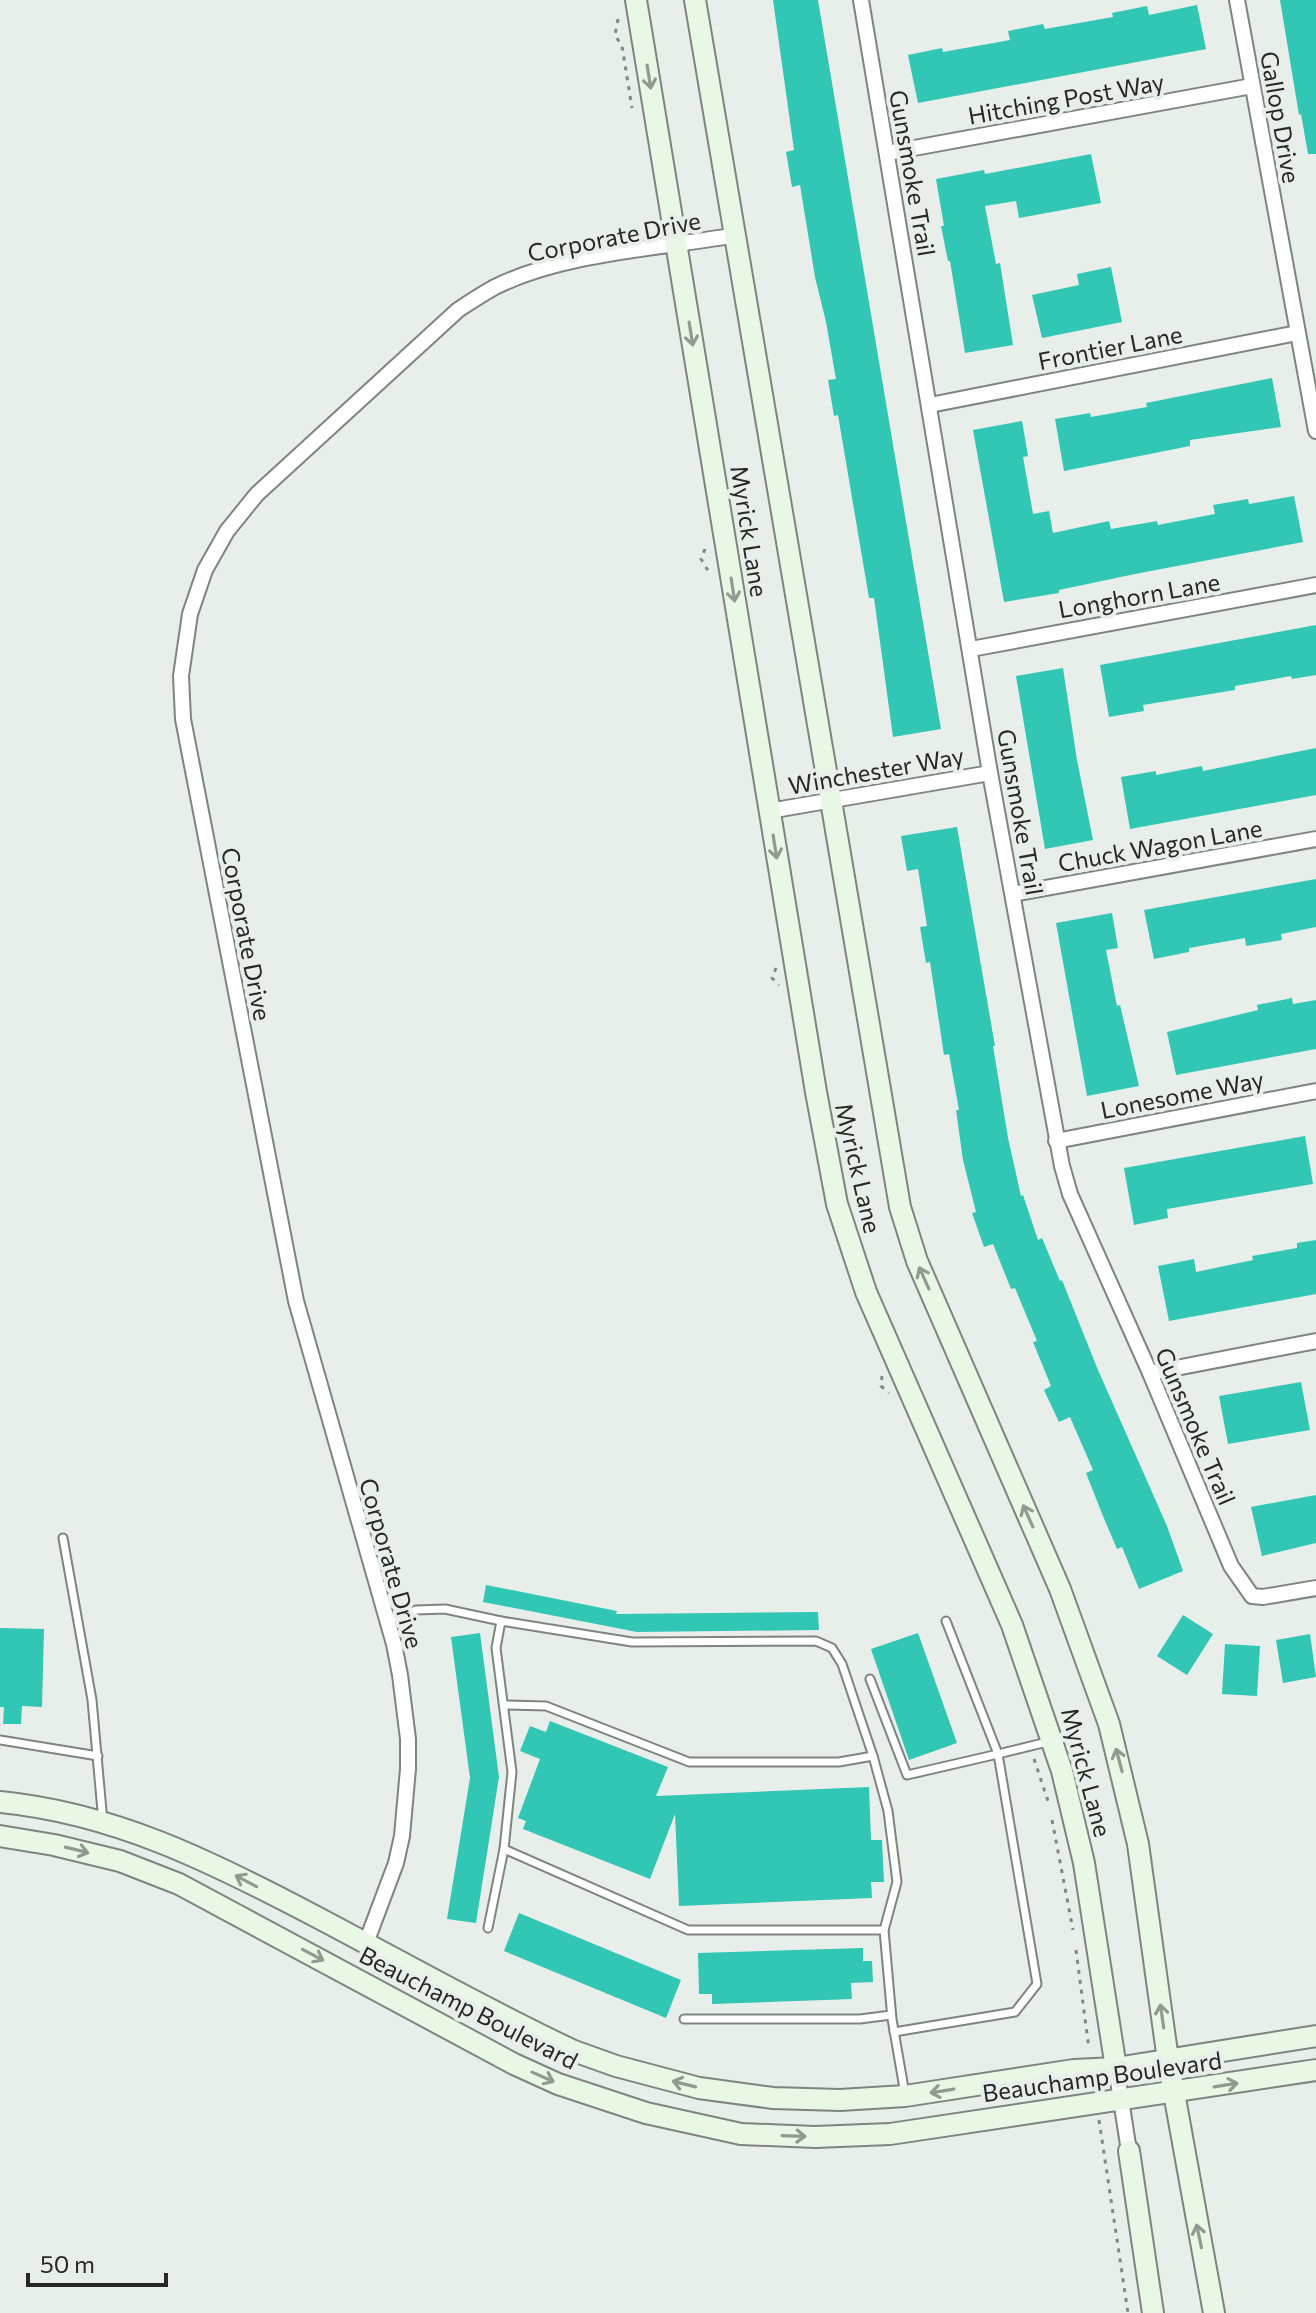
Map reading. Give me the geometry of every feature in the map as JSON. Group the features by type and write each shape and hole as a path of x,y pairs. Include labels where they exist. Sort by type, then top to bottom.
{"street":[{"name":"Myrick Lane","path":"636,0 826,1153 850,1247 871,1303 1012,1625 1070,1802 1084,1863 1153,2313"},
{"name":"Myrick Lane","path":"695,0 900,1207 917,1261 1060,1589 1109,1724 1138,1844 1168,2060 1214,2313"},
{"name":"Gunsmoke Trail","path":"861,0 990,773 1056,1141 1070,1194 1231,1566 1252,1596 1316,1588"},
{"name":"Gallop Drive","path":"1237,0 1316,431"},
{"name":"Hitching Post Way","path":"887,153 1252,86"},
{"name":"Corporate Drive","path":"366,1943 396,1863 408,1769 405,1708 394,1644 296,1301 183,719 181,676 185,634 205,570 240,512 458,310 495,287 546,269 593,258 737,235"},
{"name":"Frontier Lane","path":"930,405 1297,333"},
{"name":"Longhorn Lane","path":"971,649 1316,585"},
{"name":"Winchester Way","path":"769,811 990,773"},
{"name":"Chuck Wagon Lane","path":"1013,894 1316,839"},
{"name":"Lonesome Way","path":"1056,1141 1316,1091"},
{"path":"1150,1373 1316,1341"},
{"name":"Beauchamp Boulevard","path":"0,1802 47,1810 156,1840 212,1863 541,2035 616,2066 699,2088 773,2098 840,2100 905,2096 1116,2068 1316,2036"},
{"name":"Beauchamp Boulevard","path":"0,1836 120,1861 179,1884 514,2064 558,2084 646,2113 741,2134 815,2137 890,2134 1316,2070"}],"lane":[{"path":"63,1538 92,1700 103,1824"},
{"path":"387,1620 416,1610 445,1609 632,1642 816,1641 832,1648 842,1664 888,1811 897,1882 884,1930 891,2015 905,2096"},
{"path":"488,1928 504,1849 512,1772 496,1648 501,1621"},
{"path":"894,2032 1015,2012 1037,1984 998,1754 946,1621"},
{"path":"870,1679 907,1775 1052,1741"},
{"path":"505,1705 546,1706 689,1762 839,1762 873,1756"},
{"path":"0,1740 98,1756"},
{"path":"504,1849 688,1930 884,1930"},
{"path":"684,2019 860,2019 891,2015"}],"path":[{"path":"619,15 615,35 622,46 632,108"},
{"path":"707,546 701,559 712,577"},
{"path":"777,965 772,978 783,989"},
{"path":"882,1368 881,1386 895,1399"},
{"path":"1031,1746 1049,1804"},
{"path":"1052,1818 1075,1937 1092,2069"},
{"path":"1097,2103 1128,2313"}],"building":[{"path":"773,0 818,0 941,729 893,737 874,598 869,598 838,415 834,416 828,380 836,379 826,322 815,277 800,185 792,187 786,152 794,150"},
{"path":"1280,0 1316,0 1316,154 1308,154"},
{"path":"1197,5 1206,49 918,103 908,55 1010,40 1008,31 1043,24 1045,29 1113,17 1112,13 1147,6 1149,15"},
{"path":"1091,154 1101,203 1019,218 1016,201 985,206 996,264 1000,263 1013,345 965,353 941,226 944,226 936,179 984,170 985,174"},
{"path":"1111,267 1122,322 1042,338 1032,295 1079,285 1077,274"},
{"path":"1272,378 1281,427 1190,440 1190,446 1064,471 1055,419 1090,413 1091,417 1147,407 1146,403"},
{"path":"1022,421 1028,456 1023,457 1033,514 1049,511 1053,533 1109,521 1111,529 1157,521 1158,525 1215,514 1213,505 1248,499 1249,504 1294,496 1303,542 1004,602 973,430"},
{"path":"1316,625 1316,675 1235,686 1235,690 1143,705 1144,711 1109,717 1100,665"},
{"path":"1063,668 1093,840 1045,849 1016,676"},
{"path":"1316,748 1316,795 1130,829 1121,777 1156,771 1156,775 1202,766 1203,771"},
{"path":"957,827 1008,1138 1021,1196 1038,1240 1042,1238 1062,1280 1167,1526 1183,1571 1139,1589 1122,1547 1117,1549 1103,1516 1086,1473 1093,1470 1070,1417 1059,1422 1044,1390 1051,1386 1015,1288 1011,1289 993,1244 984,1247 972,1213 976,1212 963,1160 956,1110 959,1110 949,1054 944,1055 930,962 926,963 920,927 927,926 918,869 907,871 901,836"},
{"path":"1316,879 1316,927 1281,934 1282,940 1246,946 1245,938 1189,948 1189,952 1154,959 1144,910"},
{"path":"1112,913 1118,948 1106,950 1117,1006 1120,1005 1139,1086 1087,1096 1056,923"},
{"path":"1292,998 1293,1004 1316,1000 1316,1049 1176,1075 1167,1032 1258,1010 1257,1005"},
{"path":"1305,1136 1313,1184 1167,1209 1168,1218 1134,1225 1124,1168"},
{"path":"1316,1240 1316,1294 1169,1321 1158,1266 1194,1259 1196,1272 1253,1260 1252,1256 1297,1248 1297,1243"},
{"path":"1301,1382 1310,1430 1228,1444 1219,1396"},
{"path":"1316,1495 1316,1543 1262,1556 1251,1507"},
{"path":"486,1585 617,1611 616,1614 818,1612 819,1630 637,1632 483,1602"},
{"path":"1183,1615 1213,1634 1187,1675 1157,1656"},
{"path":"0,1628 44,1629 42,1707 22,1706 21,1724 3,1724 4,1707 0,1707"},
{"path":"480,1633 499,1777 476,1923 447,1919 470,1778 451,1637"},
{"path":"918,1633 957,1743 909,1760 871,1649"},
{"path":"1310,1634 1316,1677 1283,1683 1276,1640"},
{"path":"1225,1644 1260,1646 1257,1696 1222,1694"},
{"path":"550,1721 668,1767 656,1796 869,1787 871,1840 882,1840 884,1882 871,1882 872,1898 679,1906 675,1814 650,1879 523,1829 526,1821 518,1818 540,1759 520,1751 530,1726 546,1732"},
{"path":"519,1913 681,1980 666,2018 504,1951"},
{"path":"863,1948 863,1961 872,1961 873,1982 851,1983 852,1999 712,2004 712,1994 699,1994 698,1953"}]}
